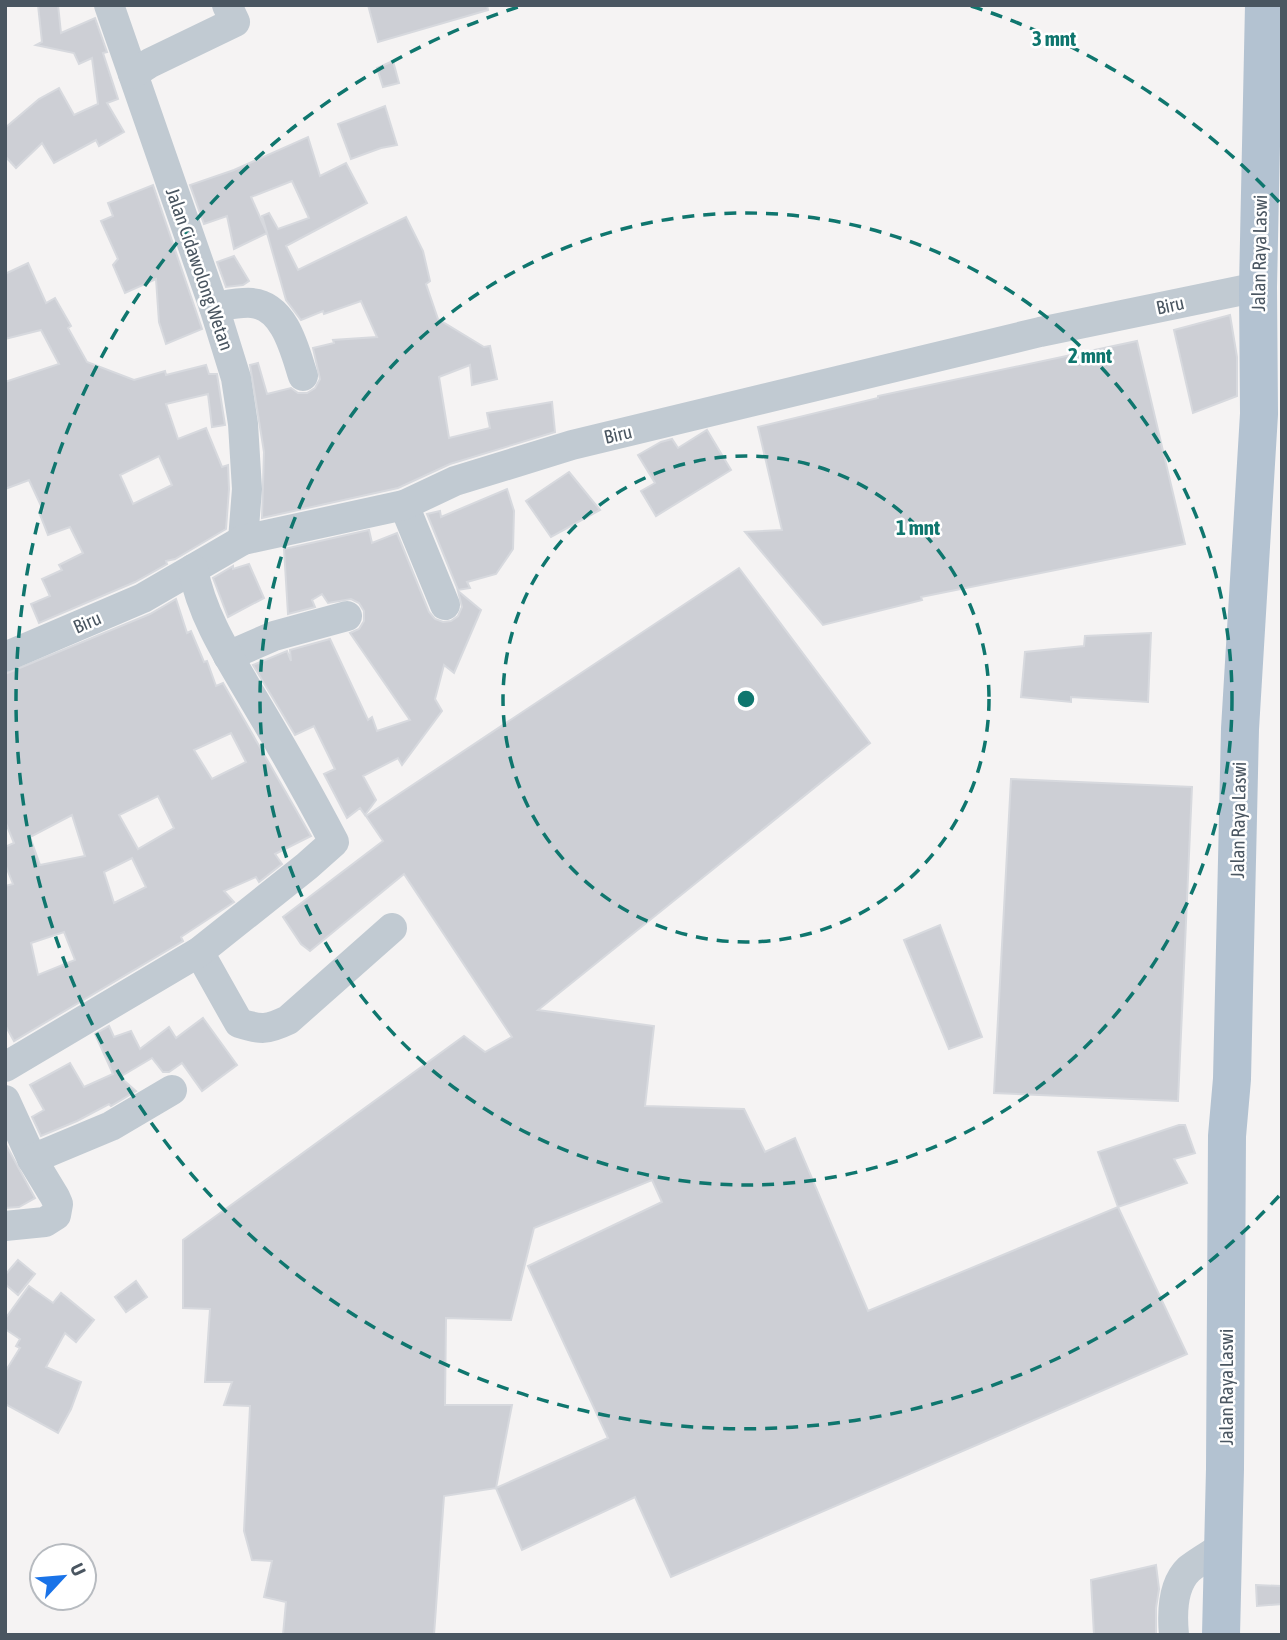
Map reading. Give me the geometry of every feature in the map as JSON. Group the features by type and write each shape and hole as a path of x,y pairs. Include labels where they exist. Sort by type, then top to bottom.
{"main road":[{"name":"Jalan Raya Laswi","path":"1221,1635 1227,1136 1232,1079 1240,729 1259,414 1258,287 1265,5"}],"street":[{"name":"Jalan Cidawolong Wetan","path":"109,5 236,378 243,424 247,489 243,540"},
{"path":"133,74 150,62 235,22 228,5"},
{"name":"Biru","path":"5,657 142,598 243,540 404,505 455,481 572,445 1040,332 1258,287"},
{"path":"214,307 256,303 274,313 293,345 303,376"},
{"path":"404,505 445,606"},
{"path":"5,1067 199,952 334,842 218,638 197,590 193,569"},
{"path":"228,656 274,636 347,616"},
{"path":"199,952 239,1023 258,1029 271,1028 288,1020 392,929"},
{"path":"32,1159 111,1126 172,1090"},
{"path":"5,1100 32,1159 58,1204 57,1215 46,1222 5,1226"},
{"path":"1174,1635 1172,1612 1183,1578 1187,1571 1223,1547"}],"building":[{"path":"38,5 58,5 61,33 95,18 107,52 103,53 118,99 107,103 124,132 99,146 96,140 54,163 42,143 16,168 5,156 5,128 39,99 59,88 74,115 98,104 92,58 79,64 74,53 36,45 42,42"},
{"path":"368,5 487,5 488,10 378,42"},
{"path":"393,61 399,83 383,87 377,68"},
{"path":"385,106 397,145 351,159 338,124"},
{"path":"308,137 320,176 346,163 367,203 286,246 298,270 406,217 423,251 430,281 426,284 438,319 484,347 490,346 497,379 472,385 470,365 439,377 449,438 490,428 487,413 552,402 555,432 450,464 398,488 262,518 264,452 250,365 258,363 267,394 291,388 298,393 307,393 315,388 320,379 313,348 334,343 333,340 377,337 361,301 301,320 286,300 267,233 234,249 227,216 204,224 190,185 234,170","holes":["292,181 309,218 278,229 269,213 262,216 267,233 251,197"]},
{"path":"153,185 202,329 166,344 159,322 156,279 125,293 113,265 118,259 101,221 113,216 108,203"},
{"path":"234,256 249,281 243,285 226,287 217,262"},
{"path":"28,263 46,303 55,298 87,362 134,380 165,371 166,375 206,365 209,374 217,374 225,425 212,427 208,394 166,404 178,439 206,428 222,467 228,465 226,529 175,559 166,561 167,564 135,582 39,623 31,604 50,596 42,579 62,570 59,565 83,553 70,527 48,535 39,512 43,510 29,480 5,489 5,382 59,364 41,330 5,339 5,274","holes":["159,456 172,485 133,504 120,475"]},
{"path":"1230,315 1237,357 1237,396 1193,413 1174,330"},
{"path":"1137,341 1185,544 921,597 922,600 823,625 745,532 782,530 758,427 878,396"},
{"path":"707,430 731,470 656,516 641,491 655,483 638,455 672,439 678,448"},
{"path":"569,472 600,510 551,537 526,501"},
{"path":"507,489 514,511 513,549 496,574 467,582 470,588 458,590 427,514 440,511 441,517"},
{"path":"369,530 372,543 397,533 429,612 435,619 451,621 458,616 462,607 458,591 481,610 454,673 444,665 435,699 442,711 402,765 398,758 363,776 376,800 365,815 360,808 347,818 324,774 335,769 314,726 295,735 253,665 287,651 291,661 290,650 330,639 368,720 372,717 377,731 410,720 350,633 359,629 364,621 364,611 359,603 351,599 328,603 322,594 312,600 315,607 288,614 284,549"},
{"path":"249,564 264,598 228,617 213,578 233,566 233,569"},
{"path":"739,568 870,743 538,1010 654,1026 645,1106 744,1109 765,1152 795,1138 868,1311 1118,1207 1187,1354 671,1577 635,1497 522,1550 496,1488 444,1496 434,1635 283,1635 286,1602 264,1597 272,1561 252,1560 244,1531 250,1406 224,1405 232,1382 205,1382 210,1309 183,1308 183,1240 464,1036 485,1052 512,1037 404,874 310,951 301,944 283,917 383,841 366,816","holes":["652,1180 662,1202 528,1266 608,1438 496,1488 512,1405 445,1405 446,1318 511,1320 534,1228"]},
{"path":"176,599 187,633 191,631 204,662 207,661 216,686 223,683 311,836 275,854 282,864 259,882 256,877 224,891 234,902 181,937 183,941 14,1041 5,1025 5,886 13,884 5,864 5,847 14,843 5,821 5,674 150,614","holes":["231,733 246,762 212,779 194,750","158,796 174,828 138,849 119,815","72,815 85,856 40,865 30,837","132,858 146,887 114,903 104,872","64,932 75,960 38,975 31,943"]},
{"path":"1151,633 1148,702 1071,697 1071,702 1021,697 1025,652 1084,646 1085,636"},
{"path":"1011,779 1192,787 1178,1101 994,1093"},
{"path":"940,925 982,1037 949,1049 904,940"},
{"path":"203,1018 237,1065 202,1091 182,1063 169,1072 163,1072 152,1058 120,1077 136,1091 111,1106 109,1104 41,1136 32,1117 44,1110 30,1085 70,1063 84,1087 113,1074 95,1034 109,1026 114,1037 131,1031 140,1049 169,1027 176,1038"},
{"path":"1185,1125 1195,1153 1174,1159 1187,1183 1118,1207 1098,1152"},
{"path":"5,1143 35,1198 19,1207 5,1208"},
{"path":"18,1260 35,1274 18,1295 5,1284 5,1275"},
{"path":"136,1281 147,1297 126,1312 115,1297"},
{"path":"29,1286 53,1303 61,1293 94,1320 76,1342 65,1333 46,1367 81,1382 58,1433 5,1404 5,1372 20,1348 16,1346 20,1339 5,1329 5,1319"},
{"path":"1156,1565 1159,1589 1156,1635 1094,1635 1091,1580"},
{"path":"1256,1585 1281,1586 1282,1604 1257,1606"}]}
